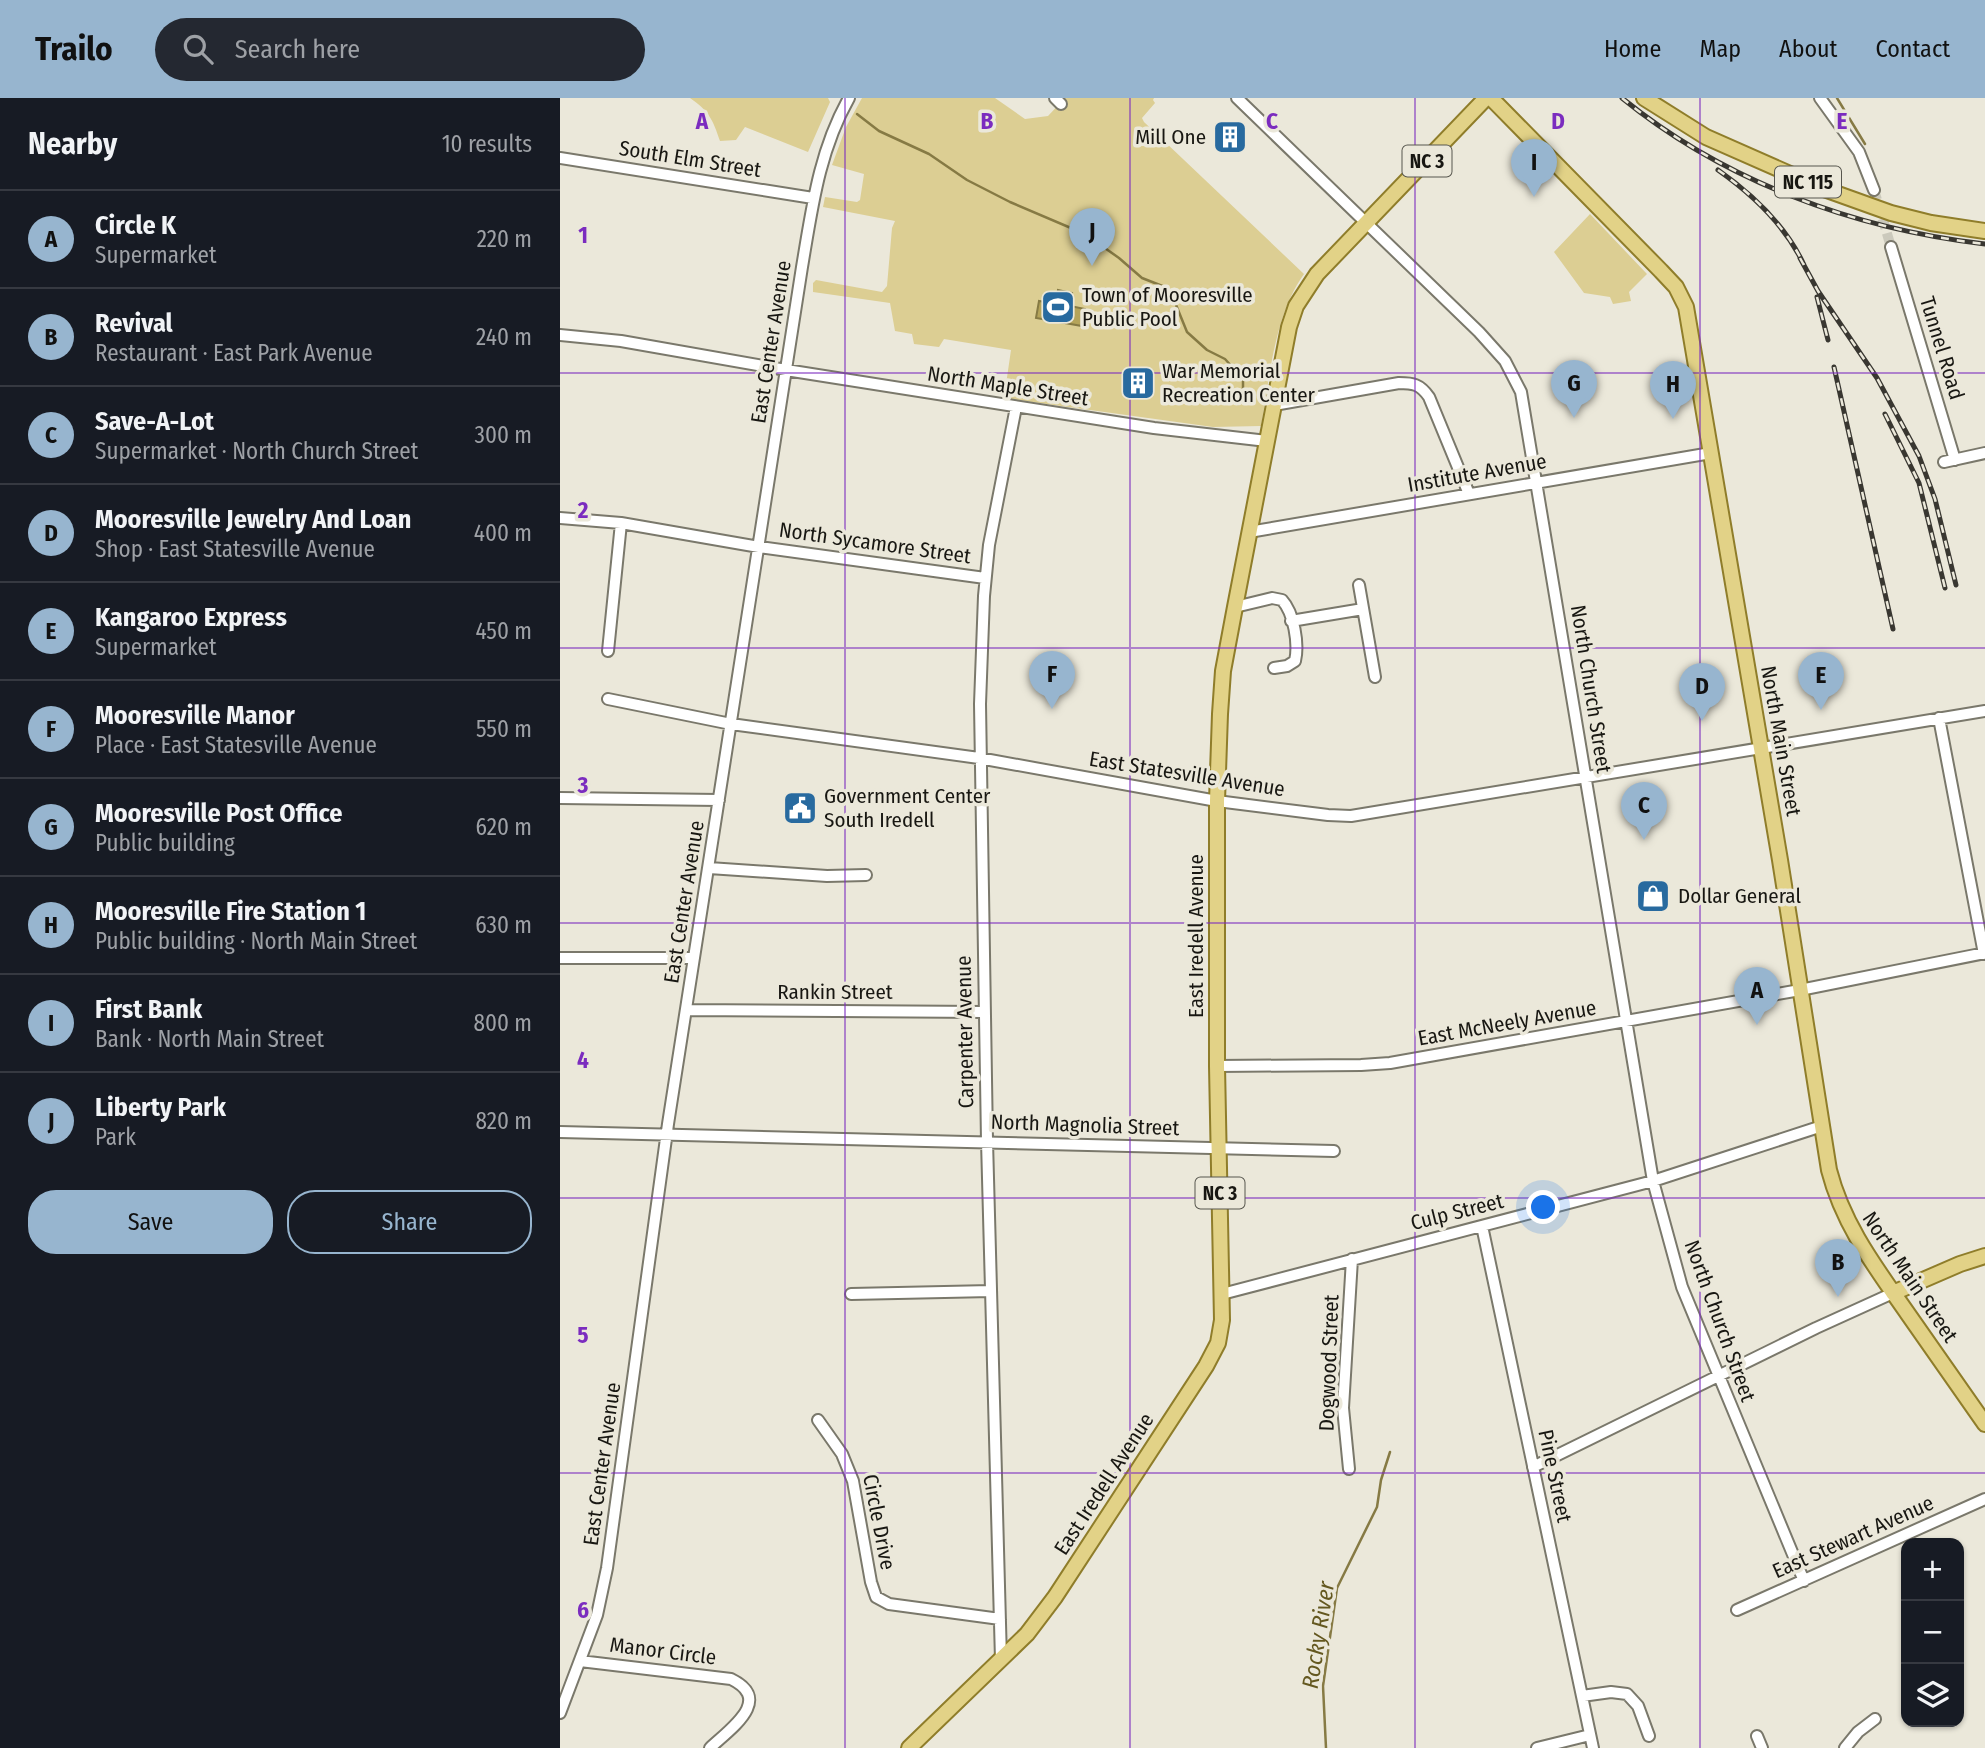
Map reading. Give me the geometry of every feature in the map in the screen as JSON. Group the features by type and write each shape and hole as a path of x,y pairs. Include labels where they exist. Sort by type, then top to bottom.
{"main road":[{"name":"East Iredell Avenue","path":"909,1748 1027,1634 1055,1597 1206,1366 1218,1343 1222,1320 1222,1294 1217,1066 1217,801 1223,671 1289,327 1296,306 1317,274 1489,98"},
{"name":"North Main Street","path":"1489,98 1675,287 1686,307 1836,1199 1893,1293 1985,1424"},
{"name":"NC 115","path":"1644,98 1706,137 1825,189 1891,213 1985,232"},
{"path":"1893,1293 1985,1256"}],"street":[{"name":"East Center Avenue","path":"560,1713 597,1615 607,1568 667,1133 813,198 826,148 849,98"},
{"name":"North Church Street","path":"1237,98 1479,332 1505,361 1521,392 1653,1181 1682,1287 1804,1581"},
{"path":"1820,98 1859,152 1874,190"},
{"name":"South Elm Street","path":"560,158 813,198"},
{"name":"Tunnel Road","path":"1891,247 1949,461 1985,453"},
{"name":"North Maple Street","path":"560,335 621,341 1154,428 1267,440"},
{"path":"1274,405 1399,383 1414,383 1423,388 1429,397 1469,494"},
{"name":"Carpenter Avenue","path":"1001,1660 979,758 985,578 1016,407"},
{"name":"Institute Avenue","path":"1249,532 1711,453"},
{"name":"North Sycamore Street","path":"560,518 621,523 759,547 985,578"},
{"path":"608,652 621,523"},
{"path":"1359,585 1375,677"},
{"path":"1235,607 1272,598 1282,600 1289,608 1297,652 1295,661 1287,666 1274,668"},
{"path":"1291,621 1363,609"},
{"name":"East Statesville Avenue","path":"608,699 731,724 979,758 1217,801 1351,816 1985,711"},
{"path":"1939,718 1984,954"},
{"path":"560,799 719,800"},
{"path":"709,868 827,876 866,875"},
{"name":"East McNeely Avenue","path":"1217,1066 1390,1063 1800,990 1984,954"},
{"path":"560,958 694,958"},
{"name":"Rankin Street","path":"686,1010 984,1012"},
{"name":"Culp Street","path":"1222,1294 1653,1181 1822,1126"},
{"name":"North Magnolia Street","path":"560,1132 1334,1151"},
{"name":"Pine Street","path":"1482,1226 1593,1748"},
{"name":"Dogwood Street","path":"1349,1468 1343,1408 1352,1259"},
{"path":"851,1294 991,1290"},
{"path":"1533,1467 1893,1293"},
{"name":"Circle Drive","path":"818,1420 842,1454 853,1481 876,1597 890,1604 1000,1619"},
{"name":"East Stewart Avenue","path":"1737,1610 1985,1499"},
{"name":"Manor Circle","path":"580,1661 730,1679 742,1684 749,1695 749,1708 710,1748"},
{"path":"1582,1696 1611,1692 1627,1694 1638,1706 1649,1736"},
{"path":"1845,1748 1851,1739 1875,1719"},
{"path":"1537,1748 1590,1735"},
{"path":"1756,1736 1762,1748"}],"shaded area":[{"path":"690,98 828,98 830,102 808,152 745,127 736,140 720,141 710,117"},
{"path":"862,98 995,98 1025,119 1048,116 1065,98 1154,98 1155,103 1142,118 1144,122 1304,274 1286,309 1280,328 1261,426 1213,427 1004,398 1011,350 944,339 939,347 914,344 912,334 895,331 890,303 813,292 813,283 816,280 882,292 887,286 892,228 895,221 823,207 825,197 857,202 860,200 864,174 832,165 846,127"},
{"path":"1590,214 1647,274 1629,292 1631,301 1613,304 1610,297 1584,293 1554,252"},
{"name":"Town of Mooresville Public Pool","path":"1058,290 1072,293 1070,306 1085,309 1082,326 1036,318 1039,301 1056,304"}],"waterway":[{"path":"1837,98 1865,144"},
{"path":"857,114 879,131 929,154 967,180 1010,202 1085,234 1142,278 1165,287 1172,295 1187,332 1207,350 1225,359 1243,379 1243,393 1238,404"},
{"name":"Rocky River","path":"1326,1748 1323,1686 1337,1588 1377,1507 1381,1480 1390,1452"}],"tunnel":[{"path":"1874,190 1891,247"}],"railway":[{"path":"1622,98 1703,154 1793,197 1887,227 1985,244"},
{"path":"1718,170 1743,189 1778,224 1804,265"},
{"path":"1800,258 1818,291 1877,378 1919,456 1935,499 1956,585"},
{"path":"1817,297 1828,340"},
{"path":"1834,367 1893,629"},
{"path":"1885,414 1919,483 1945,588"}],"place":[{"name":"Mill One","path":"1230,137"},
{"name":"First Bank","path":"1534,197"},
{"name":"Liberty Park","path":"1092,266"},
{"name":"Town of Mooresville Public Pool","path":"1058,307"},
{"name":"War Memorial Recreation Center","path":"1138,383"},
{"name":"Mooresville Post Office","path":"1574,418"},
{"name":"Mooresville Fire Station 1","path":"1673,419"},
{"name":"Mooresville Manor","path":"1052,709"},
{"name":"Kangaroo Express","path":"1821,710"},
{"name":"Mooresville Jewelry And Loan","path":"1702,721"},
{"name":"Government Center South Iredell","path":"800,808"},
{"name":"Save-A-Lot","path":"1644,840"},
{"name":"Dollar General","path":"1653,896"},
{"name":"Circle K","path":"1757,1025"},
{"name":"Revival","path":"1838,1297"}]}
